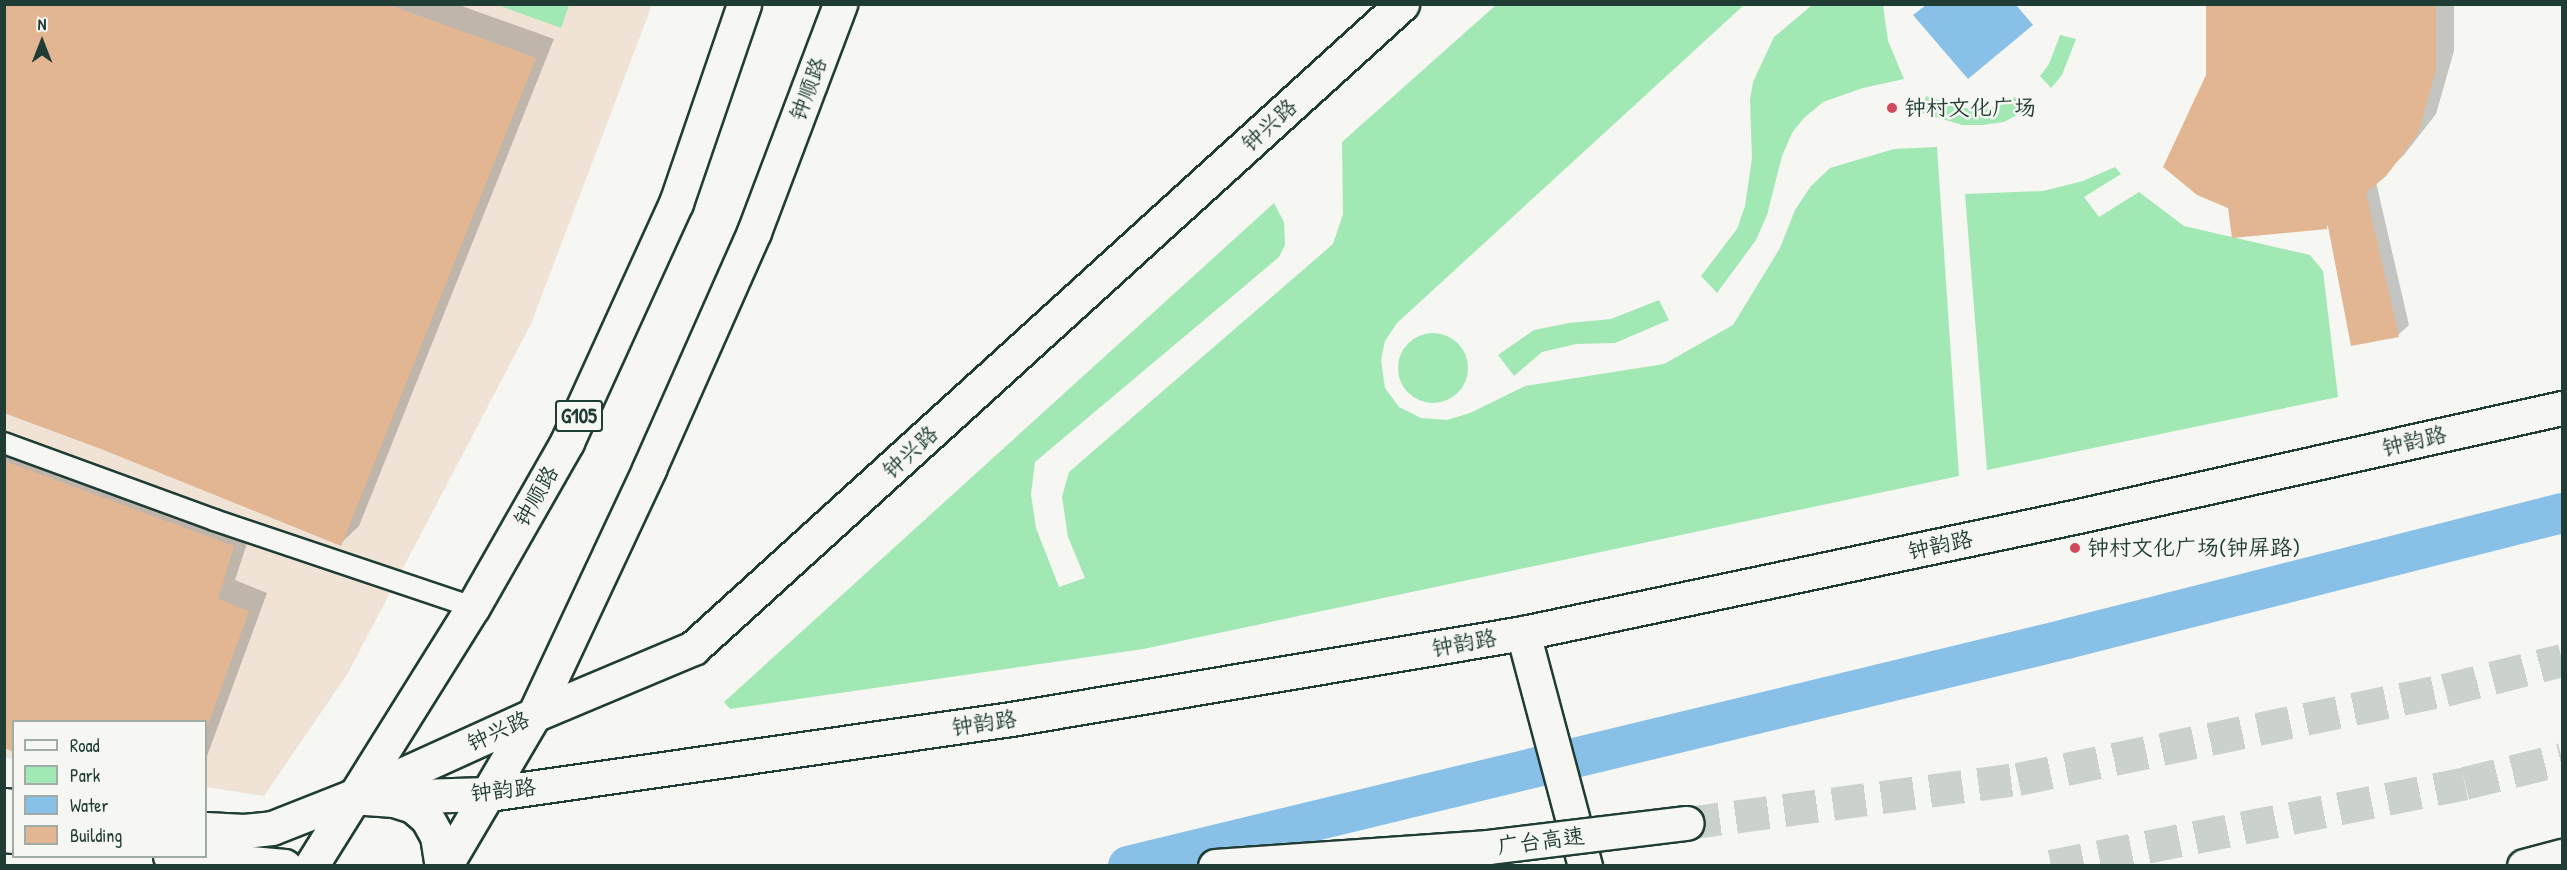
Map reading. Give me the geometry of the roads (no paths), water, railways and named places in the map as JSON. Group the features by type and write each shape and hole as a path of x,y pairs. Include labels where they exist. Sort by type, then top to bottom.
{"main road":[{"name":"钟顺路","path":"351,797 473,607 567,442 676,203 744,4"},
{"name":"钟顺路","path":"443,866 489,794 534,715 649,469 754,232 840,4"},
{"name":"钟兴路","path":"207,829 244,831 272,828 351,797 534,715 693,648 1402,4"},
{"name":"钟韵路","path":"351,797 489,794 1011,719 1523,633 2083,515 2562,408"},
{"path":"1523,633 1582,854"},
{"path":"351,797 394,800 413,806 427,818 437,836 443,866"},
{"name":"G105","path":"311,866 351,797"},
{"name":"广台高速","path":"1215,866 1488,847 1687,823"},
{"path":"2524,866 2562,856"},
{"path":"193,858 285,866"}],"lane":[{"path":"4,443 214,520 473,607"}],"water":[{"path":"1926,5 2016,5 2033,25 1968,79 1913,15"}],"waterway":[{"path":"1128,866 2066,639 2562,513"}],"tunnel":[{"path":"1687,823 2018,779 2445,690 2562,660"},
{"path":"2051,866 2465,783 2562,759"}],"place":[{"name":"钟村文化广场","path":"1892,108"},
{"name":"钟村文化广场(钟屏路)","path":"2075,548"}]}
